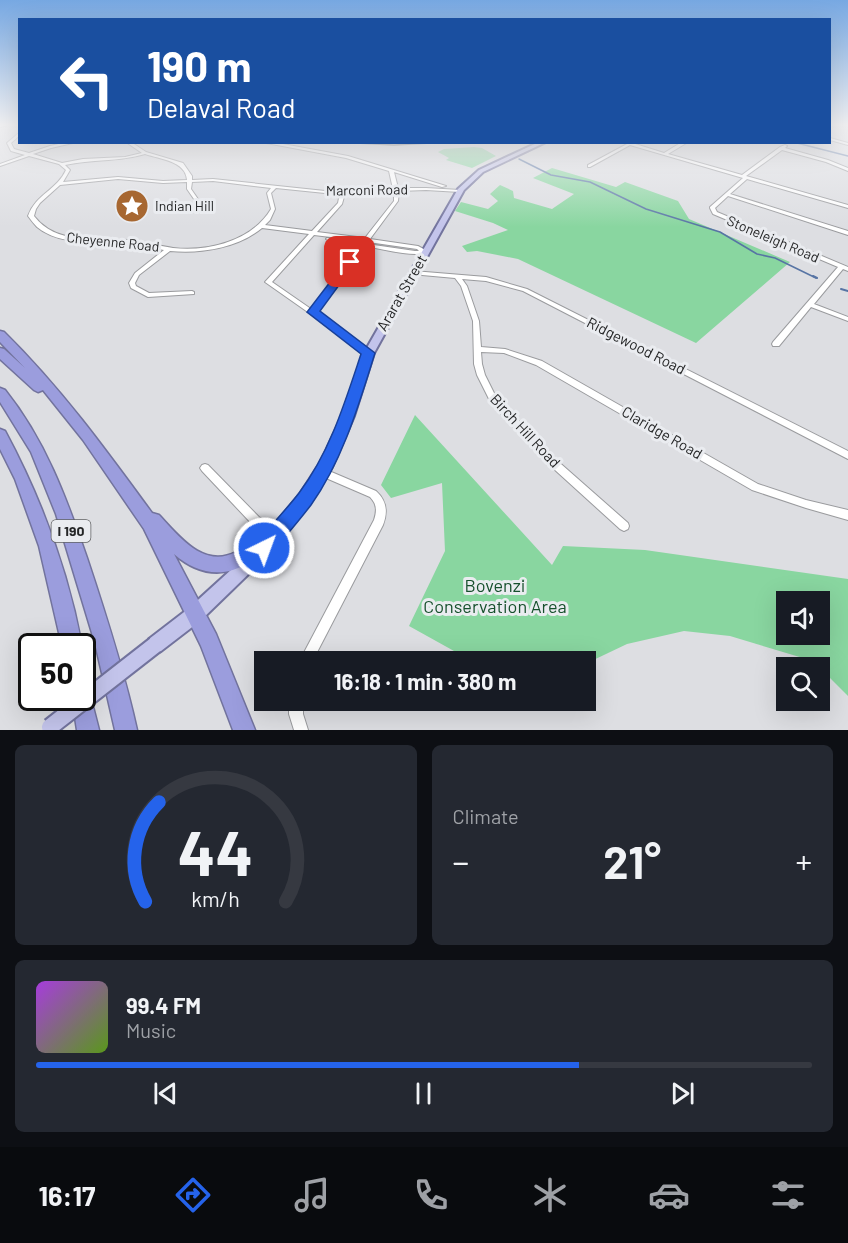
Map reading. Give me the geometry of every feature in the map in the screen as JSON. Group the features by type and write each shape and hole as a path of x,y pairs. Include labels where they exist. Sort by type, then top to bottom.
{"highway":[{"path":"0,335 26,361 88,436 111,471 137,504 185,555 198,562 214,566 226,565 276,536"},
{"path":"0,352 88,436"},
{"name":"I 190","path":"0,393 16,414 38,453 61,502 103,632 126,730"},
{"name":"I 190","path":"0,435 22,478 47,546 69,633"},
{"path":"137,504 159,541 227,681 244,730"},
{"path":"84,711 87,730"}],"main road":[{"name":"Ararat Street","path":"48,729 194,615 276,536 322,472 348,416 369,353 460,191 486,168 506,159"}],"street":[{"path":"0,165 16,159"},
{"path":"43,159 63,164 86,159"},
{"path":"169,159 180,162 189,171 189,189 198,202 199,211"},
{"path":"353,159 460,191"},
{"path":"589,166 602,159"},
{"path":"683,159 848,207"},
{"name":"Stoneleigh Road","path":"767,159 713,207 717,216 844,268"},
{"path":"822,159 848,170"},
{"name":"Cheyenne Road","path":"63,164 68,172 39,201 32,213 35,222 47,231 78,240 137,243 184,250 219,245 261,226"},
{"path":"313,312 396,201 391,170"},
{"name":"Marconi Road","path":"57,184 118,178 163,182 222,180 274,187 343,192 460,191"},
{"path":"274,187 269,195 273,206 272,212 261,226 310,234 314,237 366,242 415,253 426,252"},
{"path":"343,192 340,203 268,282 369,353"},
{"path":"729,195 848,233"},
{"path":"169,249 137,274 132,283 133,287 148,295 192,293"},
{"path":"776,344 809,304 844,268"},
{"name":"Ridgewood Road","path":"413,273 486,279 525,290 848,455"},
{"name":"Birch Hill Road","path":"458,278 464,286 476,321 480,375 494,401 558,467 624,526"},
{"path":"809,304 848,319"},
{"name":"Claridge Road","path":"478,349 505,351 539,363 755,487 806,504 848,514"},
{"path":"205,468 255,520 276,536"},
{"path":"311,651 379,522 382,511 379,500 373,494 322,472"},
{"path":"296,711 301,730"}],"green space":[{"path":"447,159 490,159 472,168"},
{"path":"552,168 616,187 625,182 678,201 689,219 790,262 696,343 518,259 477,251 467,252 462,246 508,230 455,211 461,202 488,209 498,201 490,194 500,185 513,191 514,198 552,209 574,194 533,178"},
{"name":"Bovenzi Conservation Area","path":"415,415 552,565 563,546 645,550 848,579 848,696 830,678 830,657 800,657 730,636 684,631 627,644 596,659 596,651 454,651 409,626 445,551 442,483 391,498 381,485"}],"waterway":[{"path":"519,159 551,175 590,182 646,209 720,232 757,254 775,258 816,278"},
{"path":"813,276 817,278"},
{"path":"841,289 848,291"}],"place":[{"name":"Indian Hill","path":"132,206"}],"route":[{"path":"264,548 305,498 327,463 348,416 369,353 313,312 350,262"}]}
